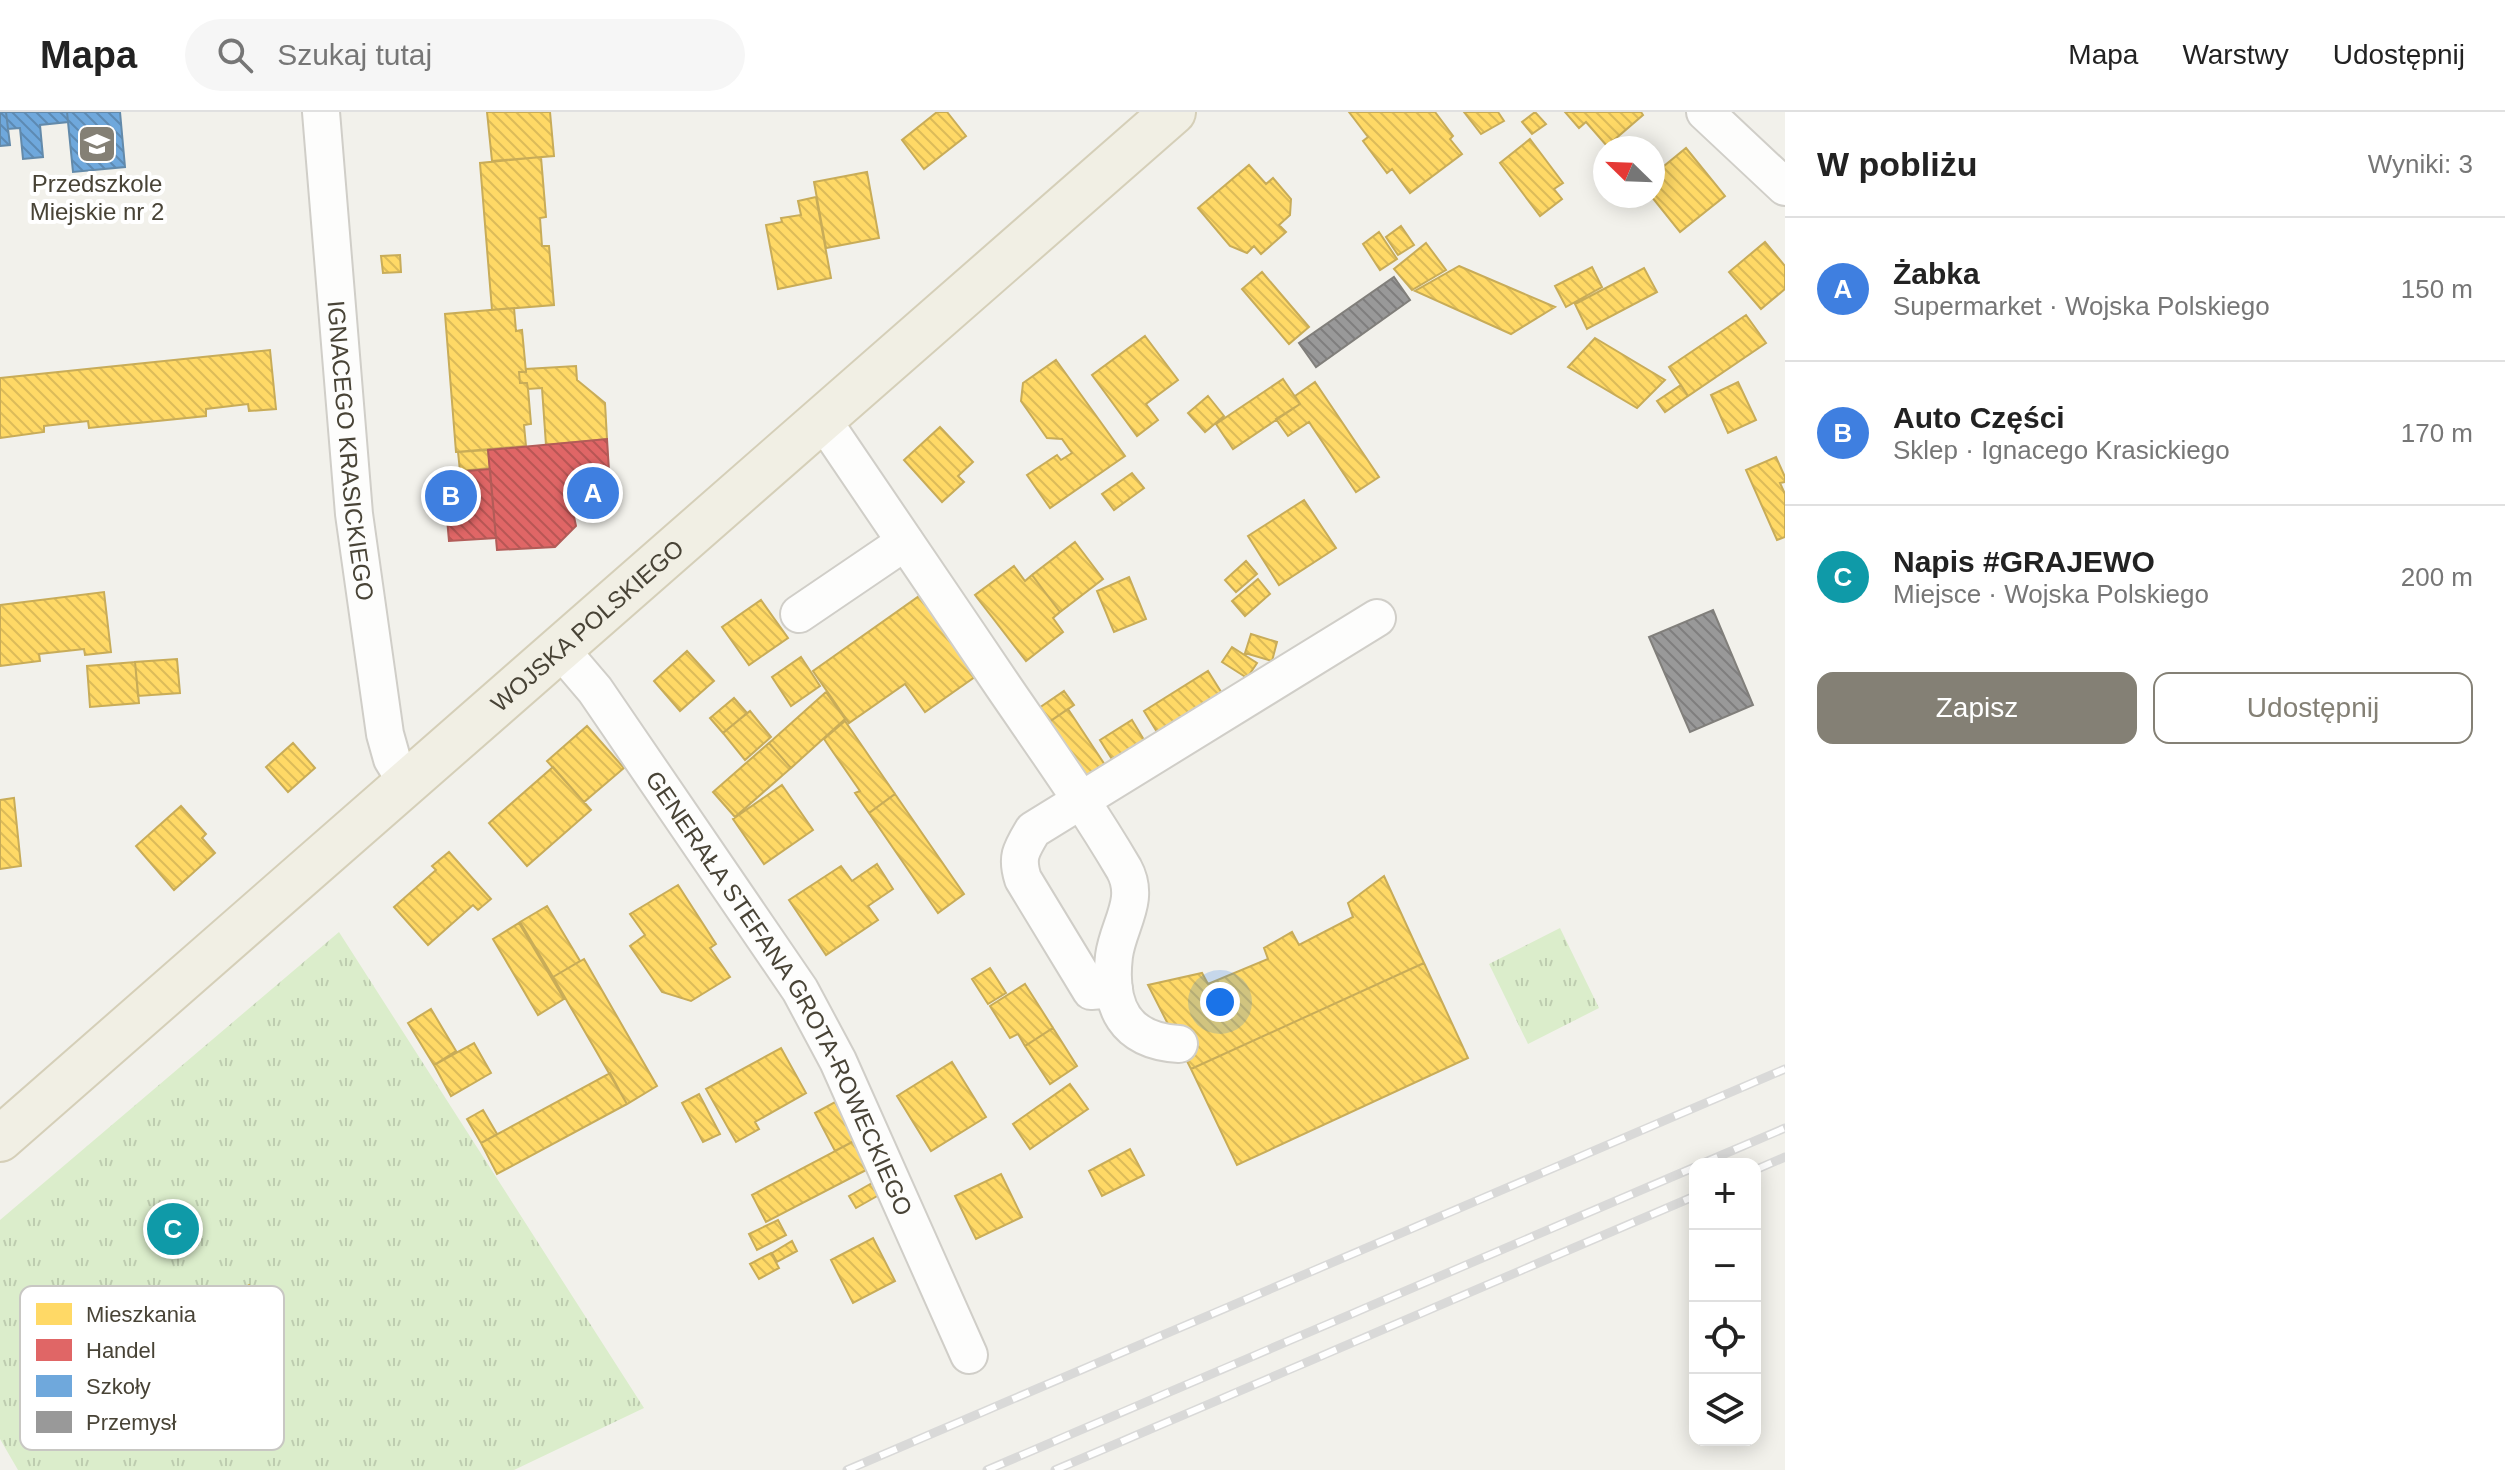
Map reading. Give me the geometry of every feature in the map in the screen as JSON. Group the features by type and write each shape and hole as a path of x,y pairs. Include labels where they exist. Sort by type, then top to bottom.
{"main road":[{"name":"WOJSKA POLSKIEGO","path":"0,1139 1173,112"}],"street":[{"name":"IGNACEGO KRASICKIEGO","path":"321,112 354,514 385,734 392,759 406,782"},
{"path":"1705,112 1785,187"},
{"path":"822,419 1081,800 1129,879 1131,903 1114,955 1114,989 1124,1022 1138,1035 1164,1044 1179,1044"},
{"path":"799,614 905,542"},
{"path":"1114,989 1091,991 1023,879 1018,864 1022,848 1033,830 1377,618"},
{"name":"GENERAŁA STEFANA GROTA-ROWECKIEGO","path":"560,649 595,690 800,990 838,1061 969,1355"}],"green space":[{"path":"1560,928 1599,1008 1528,1044 1489,964"},
{"path":"339,932 644,1408 514,1470 18,1470 0,1439 0,1220"}],"building: Mieszkania":[{"path":"487,112 550,112 554,156 492,161"},
{"path":"937,112 947,112 966,136 924,169 902,140"},
{"path":"1349,112 1435,112 1462,154 1410,193 1392,169 1387,173 1363,141 1368,137"},
{"path":"1464,112 1498,112 1504,121 1481,134"},
{"path":"1535,112 1546,124 1532,134 1522,122"},
{"path":"1565,112 1641,112 1643,115 1619,136 1598,136 1586,122 1579,128"},
{"path":"1530,139 1563,183 1554,189 1562,199 1540,216 1500,163"},
{"path":"1686,148 1725,196 1680,232 1661,208 1665,208 1665,165"},
{"path":"541,157 546,217 540,218 542,246 549,246 554,305 492,310 480,163"},
{"path":"1249,165 1266,184 1273,178 1291,199 1290,215 1279,225 1286,232 1261,254 1254,246 1247,253 1230,246 1198,208"},
{"path":"867,172 879,238 826,248 814,182"},
{"path":"816,197 831,278 778,289 766,225 782,222 781,218 801,215 798,201"},
{"path":"1401,226 1414,245 1398,255 1386,237"},
{"path":"1379,232 1397,259 1380,270 1363,244"},
{"path":"1765,242 1785,266 1785,289 1761,309 1729,272"},
{"path":"1426,243 1446,270 1412,290 1394,269"},
{"path":"400,255 401,272 383,273 381,256"},
{"path":"1459,266 1555,307 1511,334 1415,291"},
{"path":"1592,267 1602,287 1566,307 1555,286"},
{"path":"1644,268 1657,292 1587,329 1575,304"},
{"path":"1262,272 1309,327 1289,344 1242,289"},
{"path":"514,308 516,331 522,330 526,372 519,372 520,383 527,383 528,389 531,424 524,425 526,446 456,452 445,314"},
{"path":"1746,315 1766,343 1688,396 1669,367"},
{"path":"1145,336 1178,380 1146,404 1158,420 1137,436 1092,375"},
{"path":"1595,338 1665,380 1637,408 1568,367"},
{"path":"270,350 276,409 249,411 248,404 206,409 206,416 89,428 88,421 44,426 44,432 0,438 0,378"},
{"path":"1056,360 1125,456 1050,508 1027,475 1057,455 1061,460 1072,453 1062,439 1047,438 1021,401 1023,383"},
{"path":"576,366 577,380 605,403 607,439 546,445 542,388 528,389 527,383 520,383 519,372"},
{"path":"1283,379 1300,404 1233,449 1216,424"},
{"path":"1315,382 1379,477 1356,492 1309,422 1288,436 1276,419 1300,404 1295,396"},
{"path":"1738,382 1756,420 1728,433 1711,395"},
{"path":"1681,385 1688,396 1665,412 1657,401"},
{"path":"1208,396 1224,416 1205,432 1188,413"},
{"path":"940,427 973,462 958,476 964,482 942,502 904,460"},
{"path":"488,450 490,468 460,471 458,452"},
{"path":"1776,457 1785,477 1785,482 1780,483 1785,494 1785,537 1777,540 1746,470"},
{"path":"1132,473 1144,488 1114,510 1102,494"},
{"path":"1304,500 1336,548 1279,585 1248,536"},
{"path":"1075,542 1103,579 1060,612 1032,575"},
{"path":"1246,561 1257,574 1236,592 1225,580"},
{"path":"1014,566 1025,581 1032,575 1060,612 1053,618 1063,632 1026,661 975,595"},
{"path":"1129,577 1146,619 1114,632 1097,591"},
{"path":"1258,579 1270,594 1245,616 1232,601"},
{"path":"104,592 111,652 85,655 84,649 39,654 40,661 0,666 0,605"},
{"path":"922,594 979,674 925,712 905,684 849,723 813,671"},
{"path":"761,600 788,638 749,665 722,627"},
{"path":"1251,634 1277,642 1272,661 1245,653"},
{"path":"1232,647 1257,663 1247,678 1222,662"},
{"path":"687,651 714,681 680,711 654,681"},
{"path":"801,657 820,686 791,706 772,677"},
{"path":"177,659 180,693 138,696 135,662"},
{"path":"135,662 139,703 90,707 87,666"},
{"path":"1208,671 1223,695 1159,735 1144,711"},
{"path":"1064,691 1074,705 1049,722 1039,708"},
{"path":"826,692 845,719 791,768 769,743"},
{"path":"734,698 747,713 723,733 710,718"},
{"path":"1068,709 1107,768 1088,781 1049,722"},
{"path":"750,711 771,737 745,760 723,733"},
{"path":"1132,720 1147,745 1115,764 1100,740"},
{"path":"845,721 895,794 869,813 855,793 860,791 824,739"},
{"path":"587,726 624,768 584,802 547,761"},
{"path":"293,743 315,768 288,792 266,767"},
{"path":"769,743 791,768 735,817 713,792"},
{"path":"553,767 591,810 527,866 489,823"},
{"path":"782,785 813,830 764,864 733,819"},
{"path":"895,794 964,894 938,913 869,813"},
{"path":"14,798 21,866 0,869 0,800"},
{"path":"181,806 206,834 202,838 215,853 174,890 136,846"},
{"path":"449,852 491,899 478,910 473,905 428,945 394,907 436,870 432,866"},
{"path":"877,864 893,889 868,906 878,920 826,955 789,900 841,866 852,881"},
{"path":"1384,876 1424,963 1191,1069 1148,985 1202,973 1208,984 1268,959 1264,948 1292,932 1299,945 1353,917 1348,903"},
{"path":"678,885 716,944 710,948 730,977 691,1001 662,992 630,946 645,935 630,914"},
{"path":"547,906 580,961 553,977 520,922"},
{"path":"519,923 564,999 538,1015 493,939"},
{"path":"584,959 657,1086 627,1104 553,977"},
{"path":"1424,963 1468,1058 1237,1165 1191,1069"},
{"path":"990,968 1006,993 988,1004 972,979"},
{"path":"1025,984 1053,1028 1025,1046 1018,1034 1010,1038 990,1006"},
{"path":"431,1009 456,1051 434,1065 408,1023"},
{"path":"1053,1028 1077,1066 1050,1084 1025,1046"},
{"path":"474,1043 491,1073 451,1096 434,1065"},
{"path":"781,1048 806,1093 755,1122 759,1129 736,1142 706,1089"},
{"path":"952,1062 986,1117 931,1151 897,1096"},
{"path":"610,1073 627,1104 497,1174 481,1143"},
{"path":"1070,1084 1088,1109 1030,1149 1013,1124"},
{"path":"699,1094 720,1134 703,1142 682,1103"},
{"path":"835,1102 856,1140 835,1151 815,1113"},
{"path":"483,1110 497,1134 481,1143 467,1119"},
{"path":"856,1140 870,1168 766,1222 752,1195"},
{"path":"1130,1149 1144,1175 1102,1196 1089,1171"},
{"path":"1001,1174 1022,1217 976,1239 955,1196"},
{"path":"872,1183 879,1195 856,1208 849,1196"},
{"path":"778,1220 786,1235 757,1250 749,1234"},
{"path":"873,1238 895,1281 853,1303 831,1260"},
{"path":"792,1241 797,1251 777,1262 772,1253"},
{"path":"771,1253 779,1268 759,1279 750,1264"}],"building: Handel":[{"path":"607,439 610,487 593,509 573,512 576,526 555,547 497,550 488,450"},
{"path":"490,469 496,538 449,541 443,473"}],"building: Szkoły":[{"path":"0,112 6,112 10,145 0,146"},
{"path":"6,112 67,112 68,122 40,125 43,157 23,159 20,128 8,129"},
{"name":"Przedszkole Miejskie nr 2","path":"67,112 120,112 125,167 73,172"}],"building: Przemysł":[{"path":"1394,277 1410,300 1316,367 1299,343"},
{"path":"1713,610 1753,705 1690,732 1649,637"}],"railway":[{"path":"847,1470 1785,1069"},
{"path":"1715,1158 1785,1128"},
{"path":"1761,1167 1785,1157"},
{"path":"987,1470 1689,1170"},
{"path":"1055,1470 1689,1199"}],"place":[{"name":"Przedszkole Miejskie nr 2","path":"97,144"},
{"name":"Żabka","path":"593,493"},
{"name":"Auto Części","path":"451,496"},
{"name":"Napis #GRAJEWO","path":"173,1229"}]}
